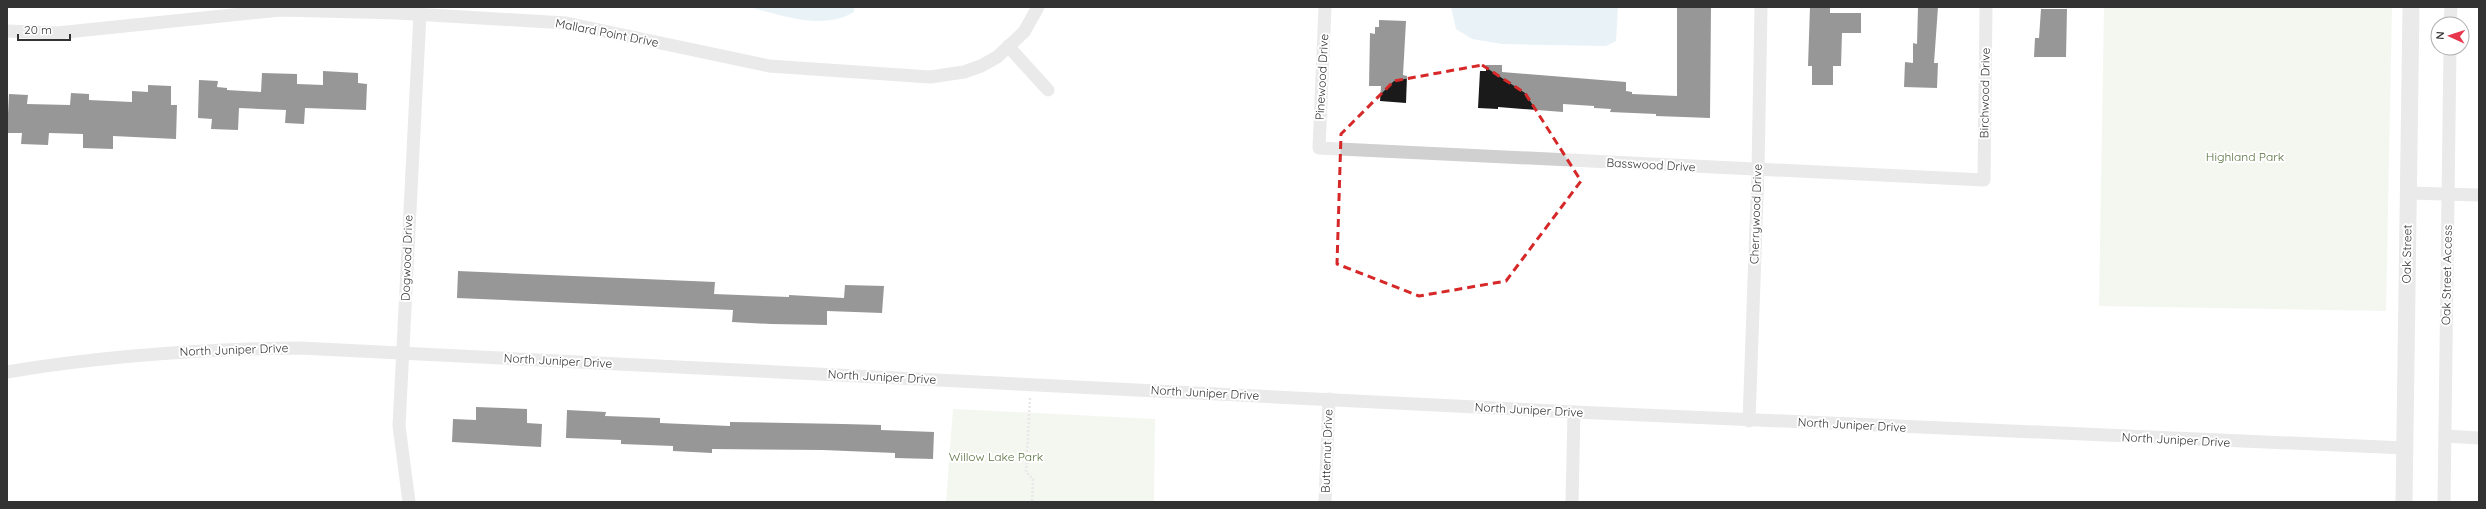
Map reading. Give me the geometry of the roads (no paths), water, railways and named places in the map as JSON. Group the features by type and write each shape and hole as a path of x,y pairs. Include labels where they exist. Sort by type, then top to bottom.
{"street":[{"name":"Mallard Point Drive","path":"7,30 57,33 281,10 420,14 566,23 769,66 873,75 930,77 964,72 992,60 1024,32 1038,7"},
{"name":"Pinewood Drive","path":"1319,148 1325,7"},
{"name":"Cherrywood Drive","path":"1749,420 1758,170 1761,7"},
{"name":"Birchwood Drive","path":"1984,180 1986,7"},
{"name":"Oak Street","path":"2404,502 2411,7"},
{"name":"Dogwood Drive","path":"409,502 399,426 420,14"},
{"path":"1008,46 1048,90"},
{"name":"Oak Street Access","path":"2444,502 2450,56"},
{"name":"Basswood Drive","path":"1319,148 1984,180"},
{"path":"2408,194 2479,195"},
{"name":"North Juniper Drive","path":"7,372 57,364 153,353 300,348 1574,412 2405,448"},
{"name":"Butternut Drive","path":"1325,502 1329,399"},
{"path":"1572,502 1574,412"},
{"path":"2445,436 2479,438"}],"water":[{"path":"749,7 854,7 854,12 842,18 815,21 802,20"},
{"path":"1451,7 1618,7 1616,41 1606,46 1502,44 1472,39 1456,29"}],"park label":[{"name":"Highland Park","path":"2245,157"},
{"name":"Willow Lake Park","path":"996,457"}]}
